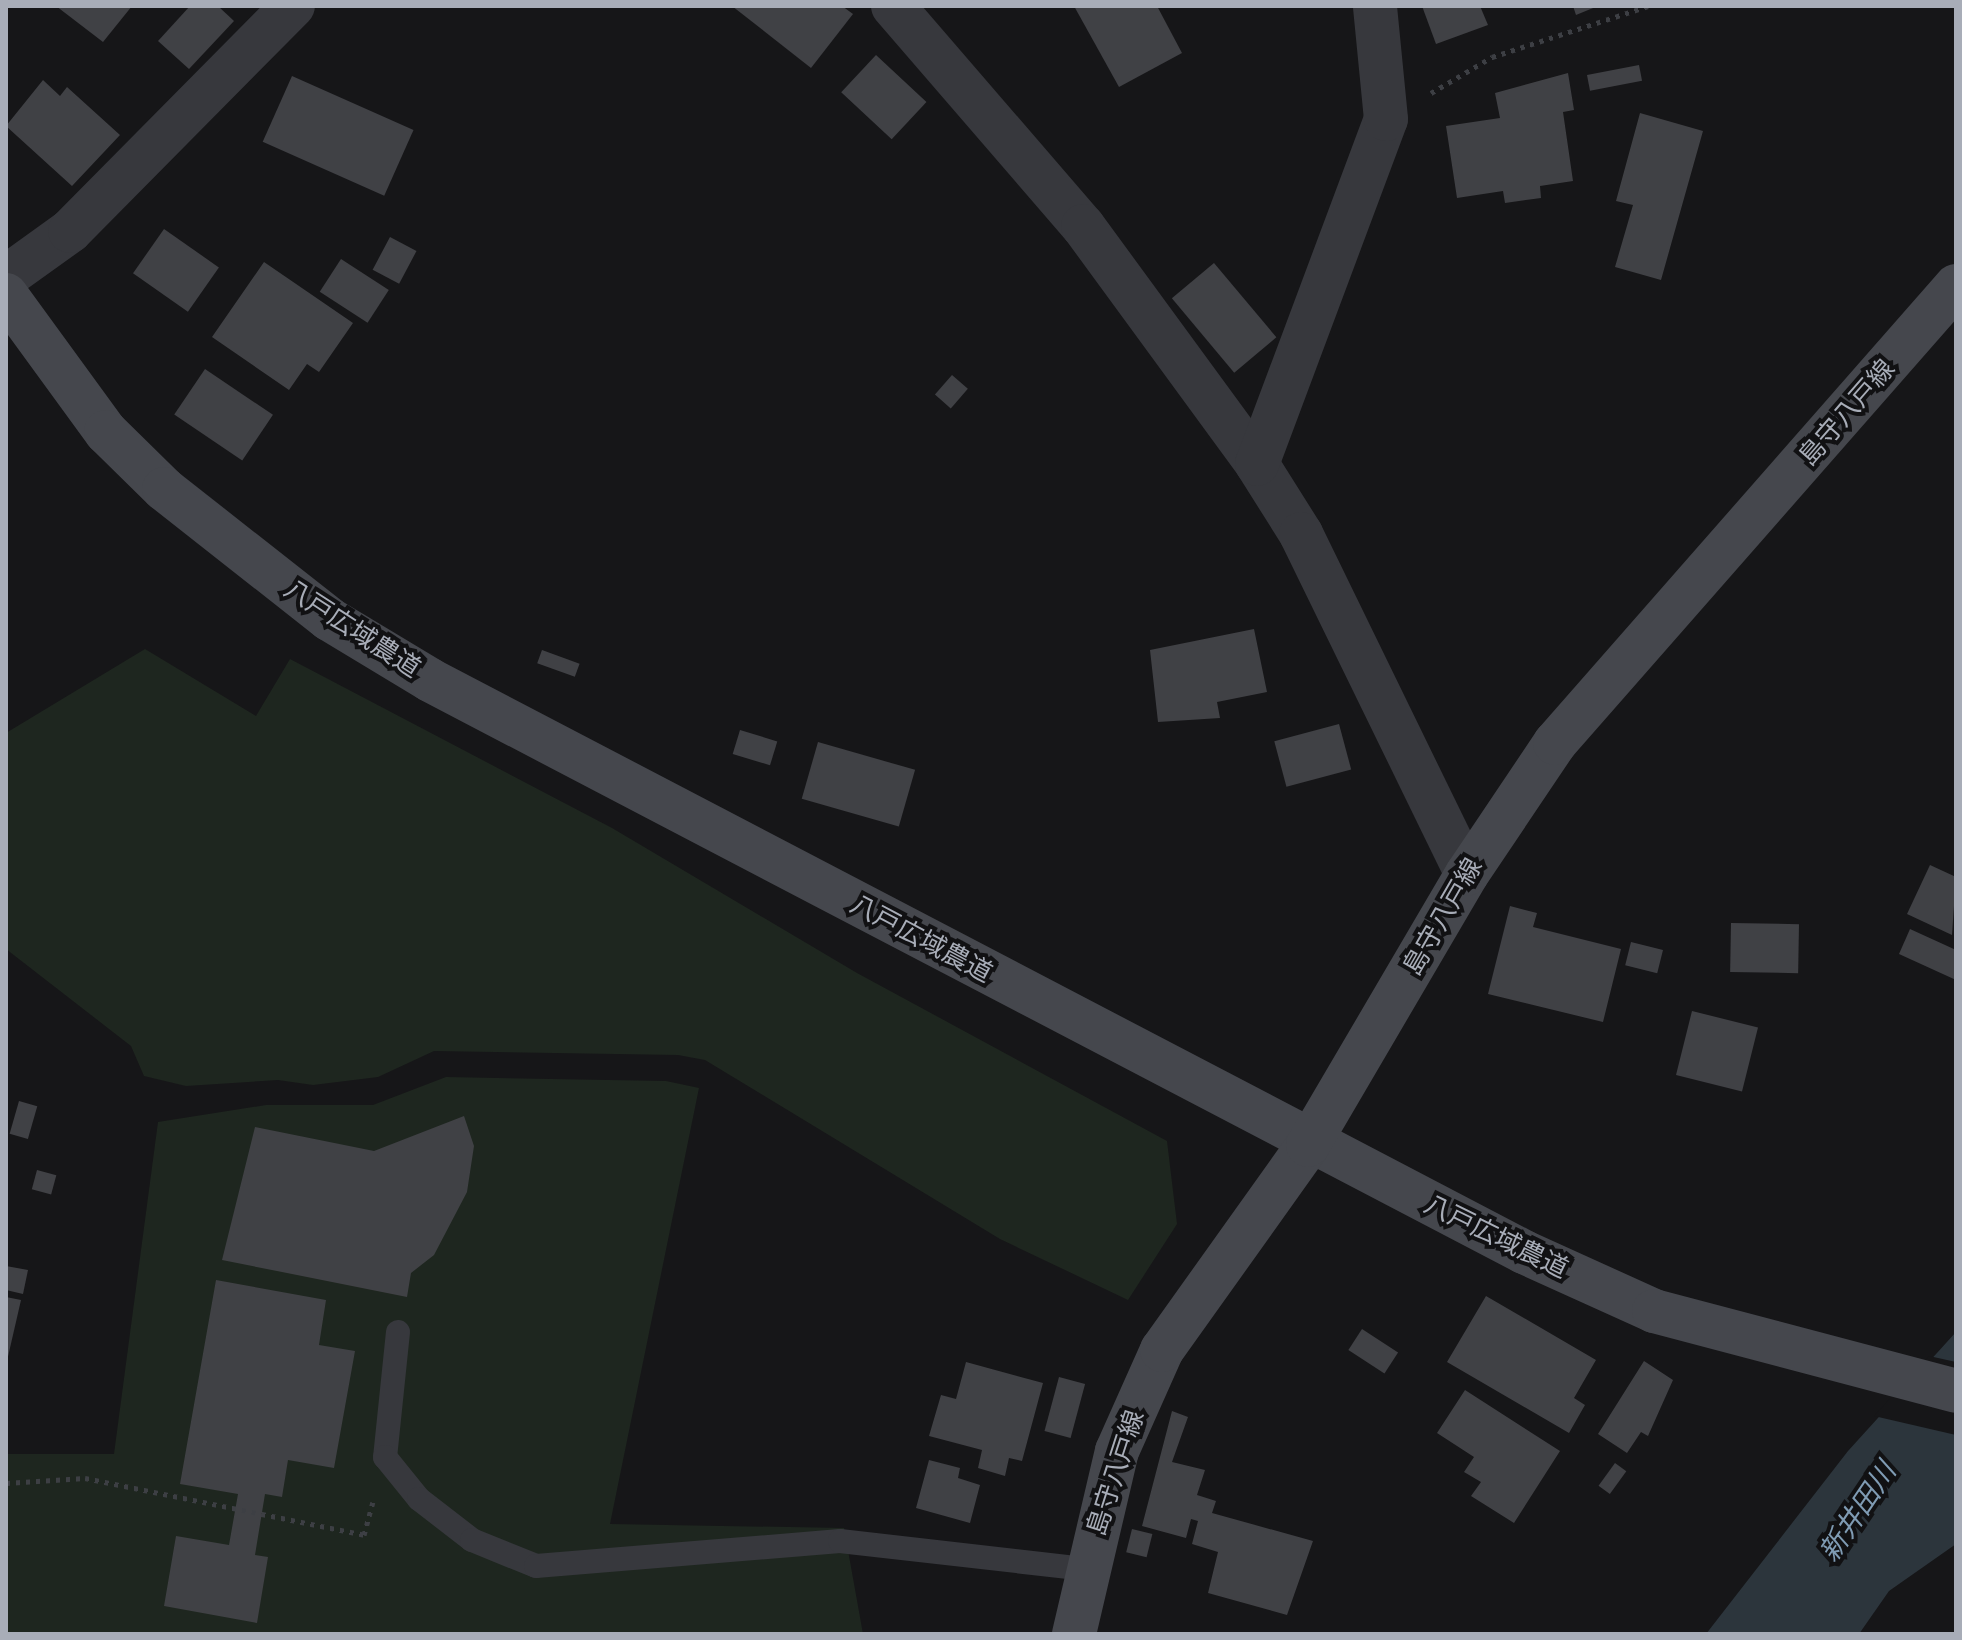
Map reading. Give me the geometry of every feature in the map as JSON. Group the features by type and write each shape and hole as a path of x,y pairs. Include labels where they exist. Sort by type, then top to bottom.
{"street":[{"path":"6,277 70,231 293,6"},
{"path":"893,6 1083,226 1257,464 1301,534 1467,874"},
{"path":"1257,464 1386,119 1375,6"},
{"name":"島守八戸線","path":"1074,1634 1086,1569 1117,1451 1162,1350 1308,1145 1467,874 1555,743 1956,286"},
{"name":"八戸広域農道","path":"6,295 106,432 175,499 329,619 430,680 1308,1145 1654,1311 1774,1348 1956,1391"}],"lane":[{"path":"398,1332 385,1457 419,1499 472,1540 536,1566 840,1541 1086,1569"}],"path":[{"path":"1386,119 1492,57 1648,6"},
{"path":"6,1483 85,1478 364,1535 385,1457"}],"shaded area":[{"path":"145,649 256,716 290,659 612,828 857,973 1167,1141 1177,1224 1128,1300 1000,1239 705,1060 678,1055 434,1051 378,1077 313,1085 278,1080 186,1086 144,1076 131,1046 6,949 6,733"},
{"path":"446,1077 666,1081 699,1088 610,1524 844,1528 863,1634 6,1634 6,1454 114,1454 158,1122 266,1105 373,1105"}],"water":[{"name":"新井田川","path":"1956,1332 1956,1544 1889,1591 1859,1634 1706,1634 1848,1451"}],"pier":[{"path":"1929,1356 1956,1362 1956,1435 1874,1416"}],"building":[{"path":"56,6 132,6 103,42"},
{"path":"190,6 218,6 234,21 189,69 158,41"},
{"path":"732,6 842,6 853,14 811,68"},
{"path":"1074,6 1157,6 1182,53 1119,87"},
{"path":"1422,6 1480,6 1488,25 1436,44"},
{"path":"1573,6 1598,6 1576,15"},
{"path":"876,55 926,102 892,139 841,92"},
{"path":"1639,65 1642,81 1590,91 1587,75"},
{"path":"1568,73 1574,110 1563,112 1573,181 1540,186 1541,198 1505,203 1503,191 1457,198 1446,126 1500,118 1495,93"},
{"path":"292,76 414,130 384,196 263,142"},
{"path":"43,80 60,96 67,87 120,135 72,186 6,126"},
{"path":"1640,113 1703,131 1661,280 1615,267 1633,205 1616,201"},
{"path":"164,229 219,267 188,312 133,273"},
{"path":"390,237 416,251 399,284 373,270"},
{"path":"341,259 389,290 368,323 320,292"},
{"path":"264,262 353,323 319,372 307,364 289,390 212,337"},
{"path":"1214,263 1276,337 1234,373 1172,298"},
{"path":"205,369 273,415 242,460 174,415"},
{"path":"952,375 968,389 951,408 935,395"},
{"path":"1254,629 1267,692 1217,702 1220,718 1158,722 1150,650"},
{"path":"542,650 580,664 575,677 537,663"},
{"path":"1339,724 1351,769 1286,787 1274,741"},
{"path":"740,730 777,741 770,765 733,754"},
{"path":"818,742 915,770 899,827 802,799"},
{"path":"1930,865 1956,877 1952,935 1907,914"},
{"path":"1510,906 1537,913 1533,927 1621,949 1603,1022 1488,994"},
{"path":"1731,923 1799,924 1798,973 1730,972"},
{"path":"1910,929 1956,950 1956,980 1899,954"},
{"path":"1631,942 1663,950 1657,973 1625,965"},
{"path":"1692,1011 1758,1027 1742,1091 1676,1075"},
{"path":"19,1101 37,1106 28,1139 10,1134"},
{"path":"464,1116 474,1146 467,1192 434,1255 411,1273 407,1297 222,1260 255,1127 374,1151"},
{"path":"37,1170 56,1175 51,1194 32,1189"},
{"path":"6,1266 28,1270 23,1294 6,1290"},
{"path":"216,1280 326,1300 319,1345 355,1351 334,1468 288,1460 282,1497 265,1494 255,1555 268,1557 257,1623 164,1606 176,1536 229,1545 238,1494 180,1484"},
{"path":"1486,1296 1596,1360 1574,1398 1585,1405 1569,1433 1447,1362"},
{"path":"6,1297 21,1300 7,1361 6,1361"},
{"path":"1362,1329 1398,1352 1384,1373 1348,1350"},
{"path":"1644,1361 1673,1380 1648,1436 1641,1432 1627,1453 1598,1434"},
{"path":"966,1362 1043,1383 1022,1461 1009,1458 1005,1476 978,1468 982,1450 929,1436 941,1395 956,1399"},
{"path":"1059,1377 1085,1384 1071,1438 1045,1431"},
{"path":"1465,1390 1560,1451 1514,1523 1471,1496 1481,1482 1464,1472 1474,1457 1437,1433"},
{"path":"1172,1411 1188,1417 1172,1462 1205,1470 1197,1495 1216,1501 1212,1513 1313,1541 1287,1615 1208,1593 1218,1552 1192,1544 1198,1521 1191,1519 1186,1538 1142,1526"},
{"path":"929,1460 960,1468 958,1478 980,1485 970,1523 916,1508"},
{"path":"1615,1463 1626,1471 1610,1494 1599,1486"},
{"path":"1132,1529 1152,1534 1147,1557 1126,1552"}]}
